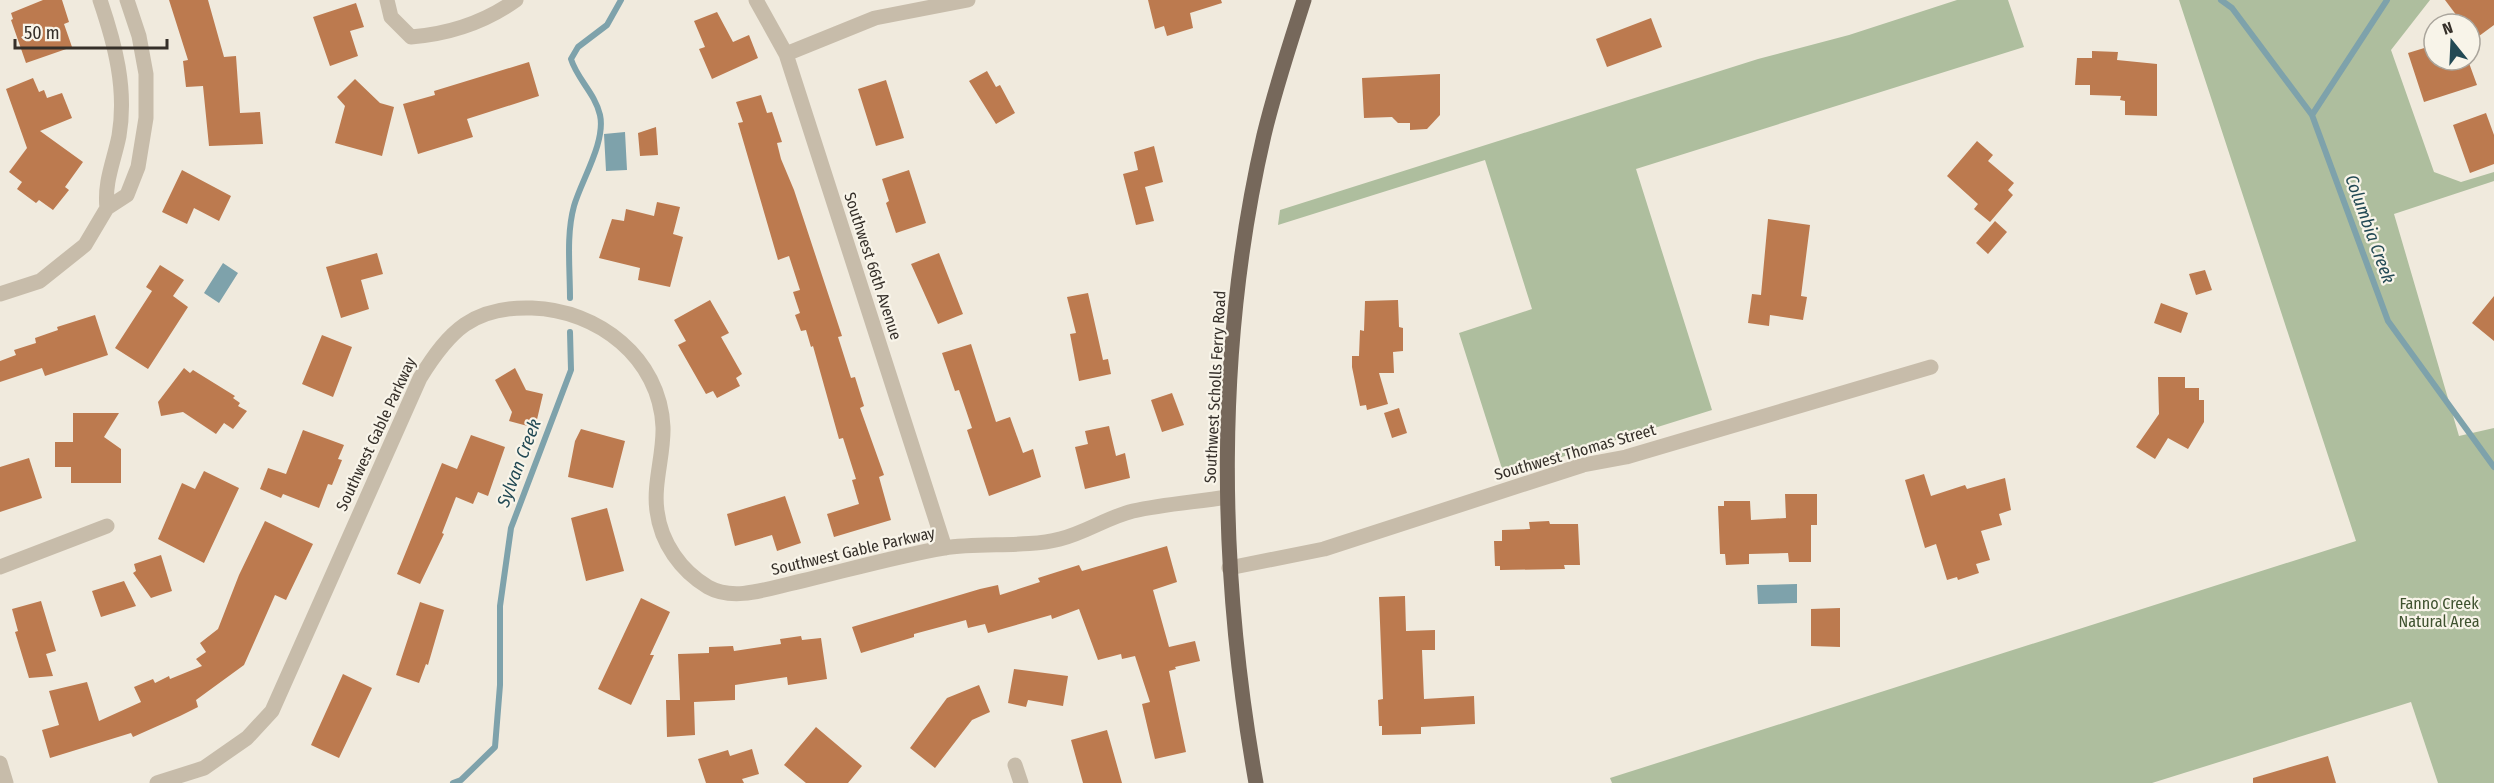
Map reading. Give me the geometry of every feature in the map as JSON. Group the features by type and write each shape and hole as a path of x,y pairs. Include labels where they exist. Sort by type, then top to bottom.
{"main road":[{"name":"Southwest Scholls Ferry Road","path":"1256,783 1241,690 1229,568 1227,447 1234,334 1254,181 1265,132 1304,0"}],"street":[{"path":"100,0 121,73 119,135 105,188 106,208"},
{"path":"0,294 40,281 85,245 106,208 127,195 138,167 146,118 146,74 139,36 127,0"},
{"path":"387,0 391,17 411,37 446,34 499,12 516,0"},
{"name":"Southwest 66th Avenue","path":"756,0 786,54 945,548"},
{"path":"786,54 875,18 968,0"},
{"name":"Southwest Gable Parkway","path":"157,783 204,768 247,738 272,711 420,378 455,331 478,316 515,307 537,308 588,320 625,343 649,380 661,413 663,428 656,510 667,544 682,567 710,588 746,595 945,548 1058,540 1132,512 1227,497"},
{"name":"Southwest Thomas Street","path":"1229,568 1324,549 1583,465 1626,457 1931,367"},
{"path":"0,567 107,526"},
{"path":"0,763 6,783"},
{"path":"1016,765 1021,783"}],"green space":[{"path":"1957,0 2008,0 2024,47 1636,169 1712,410 1504,475 1459,333 1532,309 1485,160 1278,225 1280,210 1758,59 1849,35"},
{"name":"Fanno Creek Natural Area","path":"2179,0 2430,0 2391,50 2434,172 2461,182 2494,172 2494,181 2394,214 2459,436 2494,428 2494,783 2438,783 2411,702 2152,783 1612,783 1610,778 2356,541"}],"water":[{"path":"625,132 627,170 606,171 604,134"},
{"path":"223,263 238,273 219,303 204,293"},
{"path":"1797,584 1797,603 1758,604 1757,585"}],"building":[{"path":"43,0 62,0 69,22 64,24 72,47 26,63 11,20 13,19 11,13"},
{"path":"169,0 208,0 224,57 236,56 240,113 260,112 263,144 209,146 203,86 186,87 183,61 188,60"},
{"path":"1148,0 1221,0 1222,3 1190,13 1193,28 1167,36 1164,26 1155,29"},
{"path":"2445,0 2494,0 2494,25 2482,34 2482,12 2454,12"},
{"path":"356,3 364,27 350,31 358,56 330,66 313,17"},
{"path":"717,12 733,42 749,35 758,58 712,79 699,49 705,47 694,21"},
{"path":"1651,18 1662,47 1607,67 1596,39"},
{"path":"2422,49 2422,72 2472,72 2477,85 2424,102 2408,53"},
{"path":"2092,51 2118,52 2117,60 2157,64 2157,116 2125,115 2125,101 2120,100 2121,96 2090,95 2090,85 2075,85 2077,58 2092,58"},
{"path":"529,62 539,96 467,119 473,137 418,154 403,104 435,95 434,91"},
{"path":"987,71 996,87 1000,85 1015,113 996,124 969,81"},
{"path":"1440,74 1440,115 1427,129 1410,130 1410,123 1398,123 1392,117 1364,118 1362,78"},
{"path":"33,78 39,92 44,90 47,98 62,93 72,118 40,131 83,162 65,187 69,190 53,210 39,200 36,203 17,189 22,182 9,172 27,148 6,89"},
{"path":"355,79 380,103 394,107 382,156 335,143 345,106 337,97"},
{"path":"886,80 904,138 876,146 858,89"},
{"path":"761,95 767,113 772,112 782,142 777,143 781,159 794,190 842,336 838,337 851,378 855,377 864,406 860,408 884,475 879,477 891,520 834,537 827,514 859,504 852,480 856,479 843,438 839,439 813,346 811,347 806,330 801,331 795,315 800,313 793,292 800,290 789,256 778,260 738,123 743,122 736,102"},
{"path":"2486,113 2494,135 2494,164 2470,173 2453,125"},
{"path":"656,127 658,155 640,156 638,133"},
{"path":"1977,141 1993,155 1988,161 2014,183 2008,190 2013,195 1990,222 1974,209 1978,204 1947,176"},
{"path":"1154,146 1163,182 1145,187 1154,221 1136,225 1123,174 1138,170 1134,152"},
{"path":"182,170 231,196 219,221 194,208 187,224 162,212"},
{"path":"909,170 926,223 896,233 886,203 889,201 882,179"},
{"path":"657,202 680,207 673,234 683,237 670,287 638,280 640,268 599,258 612,219 624,221 626,209 654,216"},
{"path":"1768,219 1810,225 1801,296 1807,297 1803,320 1770,315 1769,326 1748,323 1752,294 1761,295"},
{"path":"1995,221 2007,232 1988,254 1976,243"},
{"path":"377,253 383,274 361,280 369,309 341,318 326,267"},
{"path":"939,253 963,314 938,324 911,264"},
{"path":"160,265 184,280 173,296 188,307 148,369 115,348 152,291 146,287"},
{"path":"2205,270 2212,290 2196,295 2189,274"},
{"path":"1088,293 1103,360 1108,359 1111,374 1079,381 1070,334 1076,333 1067,297"},
{"path":"2494,296 2494,341 2472,323"},
{"path":"710,300 729,333 721,337 742,374 736,378 740,386 717,398 713,391 706,394 678,345 686,341 674,320"},
{"path":"1398,300 1399,327 1403,328 1403,351 1393,352 1394,373 1379,373 1388,404 1367,410 1366,405 1360,406 1352,367 1352,356 1359,356 1360,330 1364,331 1365,301"},
{"path":"2161,303 2188,313 2181,333 2154,323"},
{"path":"95,315 108,355 45,376 42,368 0,382 0,361 16,355 14,350 36,343 35,338 58,330 57,327"},
{"path":"322,335 352,347 333,397 302,384"},
{"path":"971,344 996,422 1010,417 1023,453 1033,449 1041,477 989,496 967,430 972,428 959,390 955,391 942,353"},
{"path":"184,368 190,373 193,370 235,396 233,398 240,403 238,406 247,411 233,429 224,423 216,434 183,412 161,416 158,402"},
{"path":"515,368 526,390 543,394 535,428 509,421 512,412 495,380"},
{"path":"2158,377 2185,377 2185,388 2199,388 2199,400 2204,400 2204,422 2188,449 2168,438 2155,459 2136,447 2159,414"},
{"path":"1172,393 1184,425 1162,432 1151,400"},
{"path":"1399,408 1407,433 1392,438 1384,413"},
{"path":"73,413 119,413 104,437 121,449 121,483 71,483 71,467 55,467 55,442 73,442"},
{"path":"1109,426 1116,456 1125,453 1130,478 1085,489 1075,447 1088,444 1085,431"},
{"path":"581,429 625,441 613,488 568,477 575,441"},
{"path":"303,430 344,445 338,459 342,460 332,485 328,484 319,508 283,494 281,498 260,489 268,468 286,474"},
{"path":"471,435 505,447 488,496 478,492 473,504 456,497 442,533 444,534 420,584 397,574 442,463 457,469"},
{"path":"29,458 42,498 0,512 0,467"},
{"path":"204,471 239,488 204,563 158,539 182,483 195,489"},
{"path":"1924,474 1931,496 1965,485 1967,489 2005,478 2011,510 1999,514 2002,525 1981,531 1990,560 1976,564 1979,573 1958,580 1957,577 1947,580 1936,544 1925,548 1905,480"},
{"path":"1785,494 1817,494 1817,525 1811,525 1811,562 1789,562 1788,553 1749,554 1749,564 1726,565 1725,554 1720,554 1718,506 1724,506 1724,501 1750,501 1751,520 1786,518"},
{"path":"785,496 801,543 777,551 772,535 735,546 727,514"},
{"path":"607,508 624,571 586,581 571,518"},
{"path":"265,521 313,544 286,600 275,595 244,665 196,700 198,707 180,716 133,737 131,733 50,758 42,730 59,725 49,691 87,682 99,721 141,702 134,687 153,679 155,683 169,676 170,679 202,666 196,659 206,652 200,643 218,629 239,575"},
{"path":"1549,521 1550,524 1578,524 1580,565 1564,565 1565,569 1500,570 1500,566 1495,566 1494,541 1502,541 1502,530 1530,529 1529,522"},
{"path":"1167,546 1177,582 1153,590 1169,647 1195,641 1200,661 1175,667 1176,669 1169,671 1186,752 1155,759 1142,704 1150,702 1135,656 1122,659 1121,654 1098,660 1079,609 1052,619 1051,615 988,633 985,624 968,628 966,620 914,634 914,637 861,653 852,627 998,585 1000,595 1040,582 1038,578 1079,565 1082,571"},
{"path":"161,555 172,591 151,598 133,573 136,571 134,564"},
{"path":"124,581 136,606 101,617 92,591"},
{"path":"1405,596 1406,631 1435,630 1435,650 1422,650 1424,699 1474,696 1475,724 1421,727 1421,734 1382,735 1382,726 1379,726 1378,700 1383,699 1379,597"},
{"path":"641,598 670,612 650,655 654,655 631,705 598,689"},
{"path":"41,601 56,651 46,654 53,676 29,678 15,632 18,631 12,609"},
{"path":"420,602 444,610 428,665 426,664 419,683 396,675"},
{"path":"1840,608 1840,647 1811,646 1811,609"},
{"path":"801,636 802,640 821,638 827,679 788,685 787,677 735,685 735,700 694,702 695,735 667,737 666,700 680,700 678,654 709,653 709,647 733,646 734,651 781,644 780,639"},
{"path":"1014,669 1068,676 1063,706 1028,700 1026,707 1008,703"},
{"path":"343,674 372,688 339,758 311,745"},
{"path":"979,685 990,712 972,720 935,768 910,748 947,698"},
{"path":"816,727 862,766 848,783 806,783 784,765"},
{"path":"1107,730 1122,783 1083,783 1071,740"},
{"path":"752,749 759,774 742,779 744,783 706,783 698,759 728,750 730,756"},
{"path":"2328,756 2336,783 2253,783 2253,778"}],"waterway":[{"name":"Sylvan Creek","path":"570,298 569,240 572,217 577,196 596,149 601,126 598,107 571,59 578,47 607,25 621,0"},
{"name":"Columbia Creek","path":"2221,0 2232,8 2312,115 2388,321 2494,467"},
{"path":"2312,115 2387,0"},
{"name":"Sylvan Creek","path":"453,783 461,780 495,747 500,685 500,606 511,528 571,370 570,332"}]}
